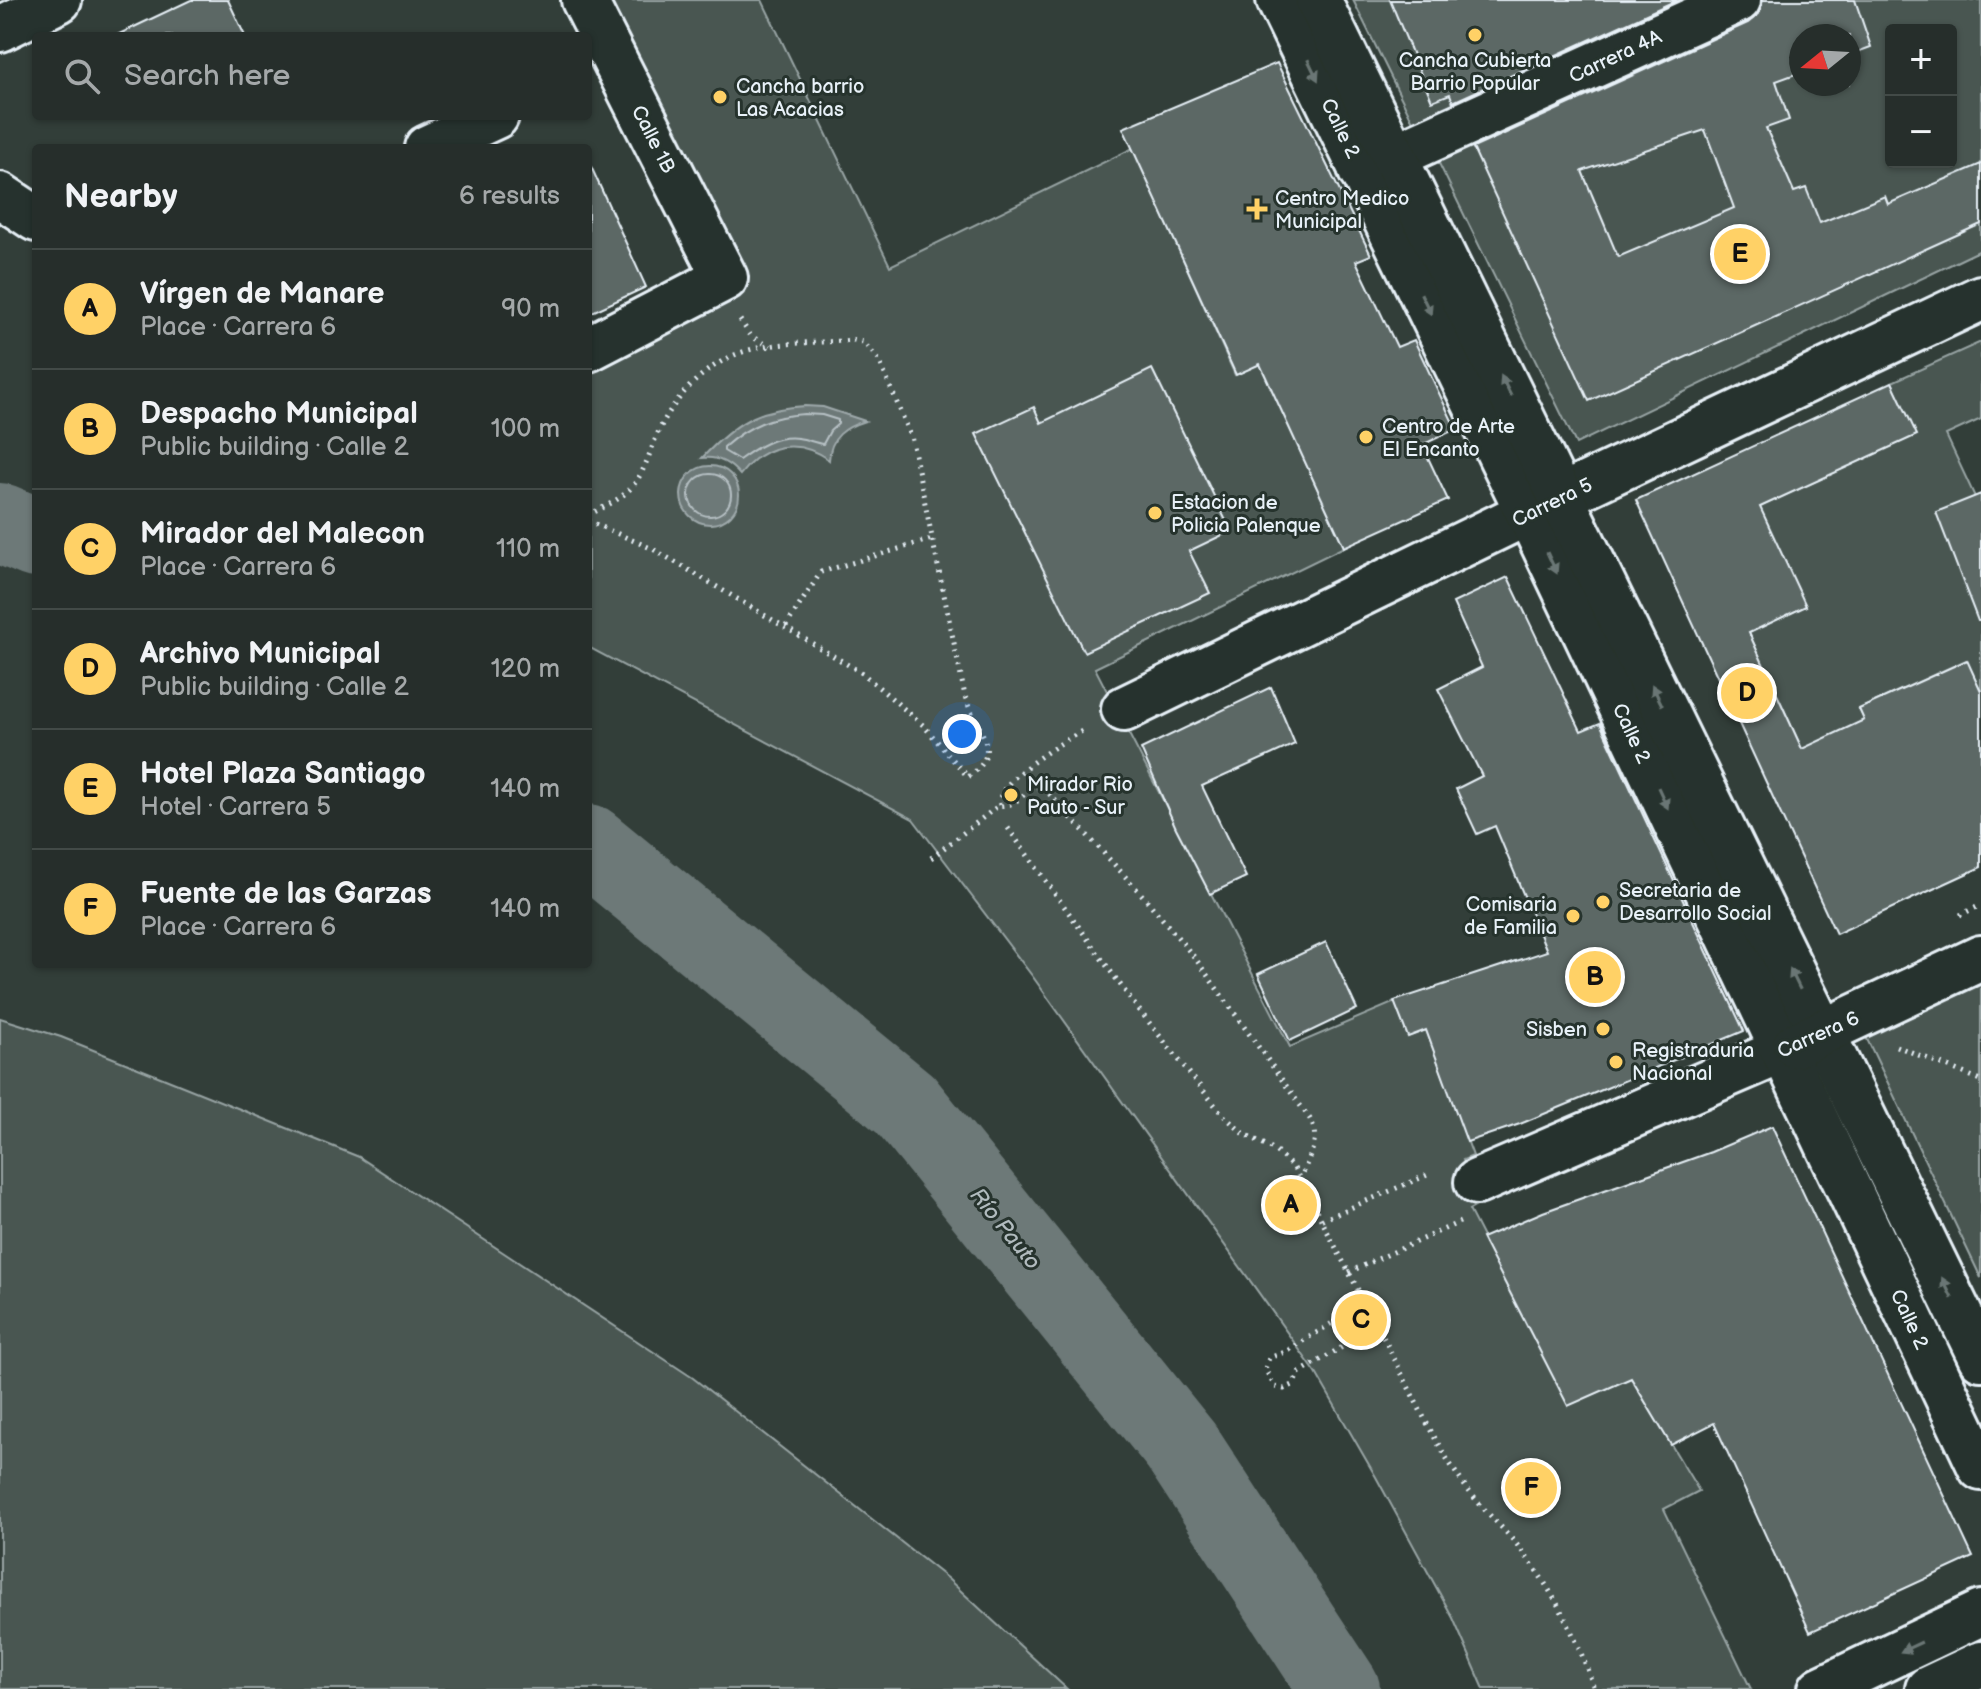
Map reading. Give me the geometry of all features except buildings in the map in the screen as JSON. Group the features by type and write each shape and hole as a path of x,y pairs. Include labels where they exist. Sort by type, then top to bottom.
{"street":[{"path":"0,29 59,0"},
{"name":"Calle 1B","path":"584,0 602,67 725,278 592,347"},
{"name":"Calle 2","path":"1279,0 1378,164 1544,505 1822,1032 1981,1358"},
{"name":"Calle 2","path":"1318,0 1378,164"},
{"name":"Carrera 4A","path":"1378,164 1738,0"},
{"path":"436,144 487,120"},
{"path":"0,195 32,216"},
{"name":"Carrera 5","path":"1124,709 1981,298"},
{"name":"Calle 2","path":"1544,505 1782,1051 1981,1468"},
{"name":"Carrera 6","path":"1477,1182 1782,1051 1981,958"},
{"path":"1821,1689 1981,1613"},
{"path":"1928,1689 1981,1664"}],"path":[{"path":"592,516 632,487 643,471 669,411 683,393 714,367 732,356 757,349 859,340 868,345 879,360 908,426 965,696 973,720 986,743 986,762 968,777 923,725 886,691 786,626 653,549 592,520"},
{"path":"786,626 821,572 932,539"},
{"path":"1000,805 998,798 1003,787 1042,756 1124,709"},
{"path":"931,858 1000,805 1011,806 1035,787 1043,787 1145,898 1195,958 1264,1051 1314,1126 1315,1147 1301,1180"},
{"path":"1008,828 1176,1059 1229,1121 1288,1160 1463,1484 1528,1559 1561,1609 1594,1689"},
{"path":"1887,1043 1981,1080"},
{"path":"1365,1303 1285,1352 1269,1358 1265,1369 1275,1387 1284,1389 1293,1385 1299,1373 1377,1326"}],"shaded area":[{"path":"604,0 762,0 890,266 1133,148 1235,375 1260,364 1344,547 1095,668 1290,1047 1395,1002 1408,1037 1426,1030 1473,1156 1463,1160 1482,1203 1469,1210 1569,1405 1631,1378 1699,1491 1664,1509 1751,1689 1484,1689 1453,1618 1316,1373 1033,977 913,819 592,649 592,357 743,281"},
{"path":"1353,0 1695,0 1415,126"},
{"path":"1757,0 1981,0 1981,250 1576,444 1432,149"},
{"path":"1981,342 1981,419 1946,435 1975,497 1981,570 1981,691 1966,660 1859,709 1914,824 1802,749 1749,633 1806,606 1745,514 1916,435 1892,382"},
{"path":"1981,976 1981,1278 1865,1035"},
{"path":"0,1018 61,1037 359,1157 693,1378 948,1579 1067,1689 0,1689"}],"water":[{"path":"823,407 865,421 840,434 832,445 829,460 805,448 781,447 759,456 740,475 723,461 702,458 748,420 773,410"},
{"path":"710,466 730,475 739,495 730,515 710,524 690,515 681,495 690,475"}],"waterway":[{"name":"Río Pauto","path":"0,523 32,536"},
{"name":"Río Pauto","path":"592,847 905,1104 1181,1446 1340,1689"}],"place":[{"name":"Cancha Cubierta Barrio Popular","path":"1475,35"},
{"name":"Cancha barrio Las Acacias","path":"720,97"},
{"name":"Centro Medico Municipal","path":"1257,209"},
{"name":"Hotel Plaza Santiago","path":"1740,254"},
{"name":"Centro de Arte El Encanto","path":"1366,437"},
{"name":"Estacion de Policia Palenque","path":"1155,513"},
{"name":"Archivo Municipal","path":"1747,693"},
{"name":"Mirador Rio Pauto - Sur","path":"1011,795"},
{"name":"Secretaria de Desarrollo Social","path":"1603,902"},
{"name":"Comisaria de Familia","path":"1573,916"},
{"name":"Despacho Municipal","path":"1595,977"},
{"name":"Sisben","path":"1603,1029"},
{"name":"Registraduria Nacional","path":"1616,1062"},
{"name":"Vírgen de Manare","path":"1291,1205"},
{"name":"Mirador del Malecon","path":"1361,1320"},
{"name":"Fuente de las Garzas","path":"1531,1488"}]}
